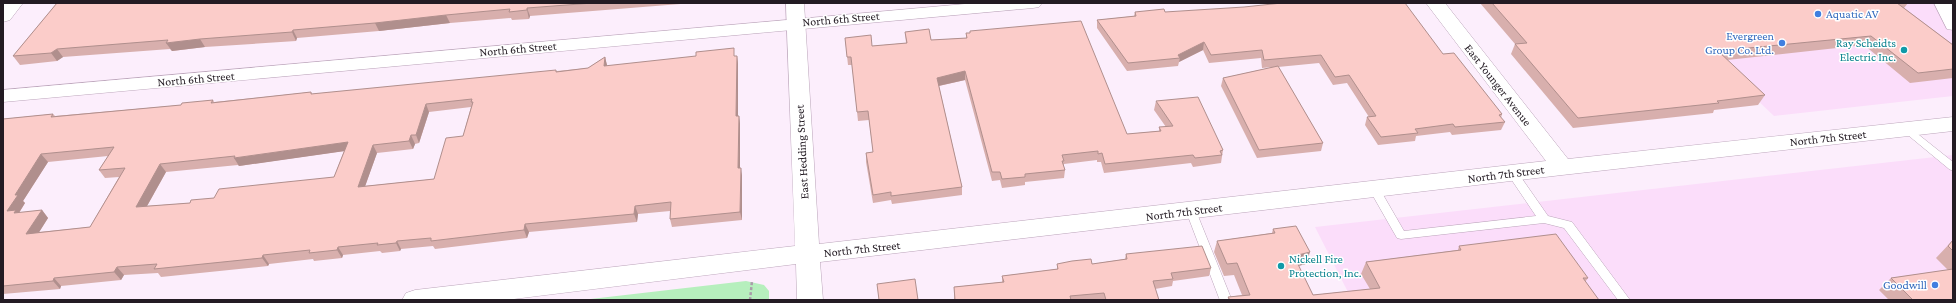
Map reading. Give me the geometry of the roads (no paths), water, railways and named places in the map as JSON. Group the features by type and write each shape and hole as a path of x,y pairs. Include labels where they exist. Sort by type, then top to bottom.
{"street":[{"path":"3,16 14,3"},
{"name":"North 6th Street","path":"3,96 796,13 1034,3"},
{"name":"East Younger Avenue","path":"1435,3 1562,168"},
{"path":"1943,3 1953,25"},
{"name":"East Hedding Street","path":"796,13 810,300"},
{"name":"North 7th Street","path":"415,300 536,287 761,258 807,255 1512,173 1953,124"}],"lane":[{"path":"1906,129 1953,167"},
{"path":"1512,173 1544,219"},
{"path":"1374,189 1401,235 1544,219 1568,225 1624,300"},
{"path":"1191,211 1225,298"}],"place":[{"name":"Aquatic AV","path":"1818,14"},
{"name":"Evergreen Group Co. Ltd.","path":"1782,43"},
{"name":"Ray Scheidts Electric Inc.","path":"1904,50"},
{"name":"Nickell Fire Protection, Inc.","path":"1281,266"},
{"name":"Goodwill","path":"1935,285"}]}
